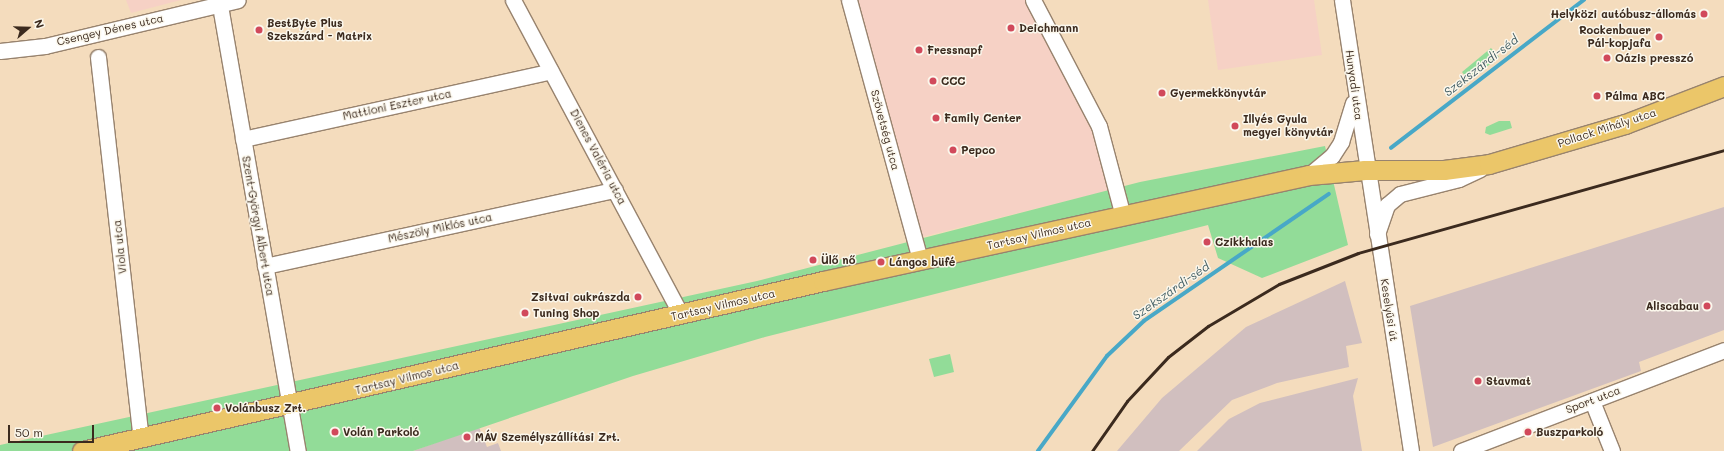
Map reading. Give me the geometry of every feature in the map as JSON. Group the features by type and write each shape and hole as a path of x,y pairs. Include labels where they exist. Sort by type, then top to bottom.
{"main road":[{"name":"Pollack Mihály utca","path":"1366,170 1444,170 1489,164 1625,124 1724,86"},
{"name":"Tartsay Vilmos utca","path":"82,451 920,260 1309,175 1366,170"}],"street":[{"name":"Csengey Dénes utca","path":"0,51 45,46 219,2 238,0"},
{"name":"Dienes Valéria utca","path":"513,0 681,315"},
{"name":"Szövetség utca","path":"849,0 920,260"},
{"path":"1033,0 1099,126 1123,216"},
{"name":"Hunyadi utca","path":"1342,0 1366,170"},
{"name":"Szent-Györgyi Albert utca","path":"219,2 298,451"},
{"name":"Viola utca","path":"98,58 141,438"},
{"name":"Mattioni Eszter utca","path":"243,139 551,71"},
{"path":"1309,175 1332,156 1341,142 1355,94"},
{"name":"Pollack Mihály utca","path":"1376,235 1388,205 1400,194 1459,179 1489,164"},
{"name":"Keselyűsi út","path":"1366,170 1411,451"},
{"name":"Mészöly Miklós utca","path":"265,266 615,190"},
{"name":"Sport utca","path":"1461,451 1724,350"},
{"path":"1592,401 1612,451"}],"shaded area":[{"path":"126,0 181,0 131,13"},
{"path":"855,0 1026,0 1096,133 1111,190 917,238"},
{"path":"1208,0 1314,0 1322,55 1218,70"},
{"path":"1724,207 1724,330 1639,362 1641,371 1433,447 1410,306"},
{"path":"1345,281 1362,343 1346,346 1349,367 1277,383 1232,400 1179,451 1117,451 1162,398 1246,327"},
{"path":"1358,378 1353,396 1362,451 1197,451 1229,419 1260,403"},
{"name":"MÁV Személyszállítási Zrt.","path":"479,427 487,447 498,443 501,451 413,451"}],"green space":[{"path":"1491,48 1499,57 1469,81 1462,72"},
{"path":"1499,121 1510,121 1512,128 1490,135 1485,133 1486,127"},
{"path":"1325,146 1348,245 1262,278 1218,258 1208,225 765,337 633,376 413,451 0,451 0,445 757,281 1140,182"},
{"path":"950,354 954,372 934,377 929,359"}],"waterway":[{"name":"Szekszárdi-séd","path":"1391,148 1584,0"},
{"name":"Szekszárdi-séd","path":"1038,451 1107,356 1144,321 1329,194"}],"railway":[{"path":"1092,451 1127,401 1168,357 1208,326 1279,284 1358,253 1724,150"}],"place":[{"name":"Helyközi autóbusz-állomás","path":"1704,14"},
{"name":"Deichmann","path":"1011,28"},
{"name":"BestByte Plus Szekszárd - Matrix","path":"259,30"},
{"name":"Rockenbauer Pál-kopjafa","path":"1659,37"},
{"name":"Fressnapf","path":"919,50"},
{"name":"Oázis presszó","path":"1607,58"},
{"name":"CCC","path":"933,81"},
{"name":"Gyermekkönyvtár","path":"1162,93"},
{"name":"Pálma ABC","path":"1597,96"},
{"name":"Family Center","path":"936,118"},
{"name":"Illyés Gyula megyei könyvtár","path":"1235,126"},
{"name":"Pepco","path":"953,150"},
{"name":"Czikkhalas","path":"1207,242"},
{"name":"Ülő nő","path":"813,260"},
{"name":"Lángos büfé","path":"881,262"},
{"name":"Zsitvai cukrászda","path":"638,297"},
{"name":"Aliscabau","path":"1707,306"},
{"name":"Tuning Shop","path":"525,313"},
{"name":"Stavmat","path":"1478,381"},
{"name":"Volánbusz Zrt.","path":"217,408"},
{"name":"Volán Parkoló","path":"335,432"},
{"name":"Buszparkoló","path":"1528,432"},
{"name":"MÁV Személyszállítási Zrt.","path":"467,437"}]}
